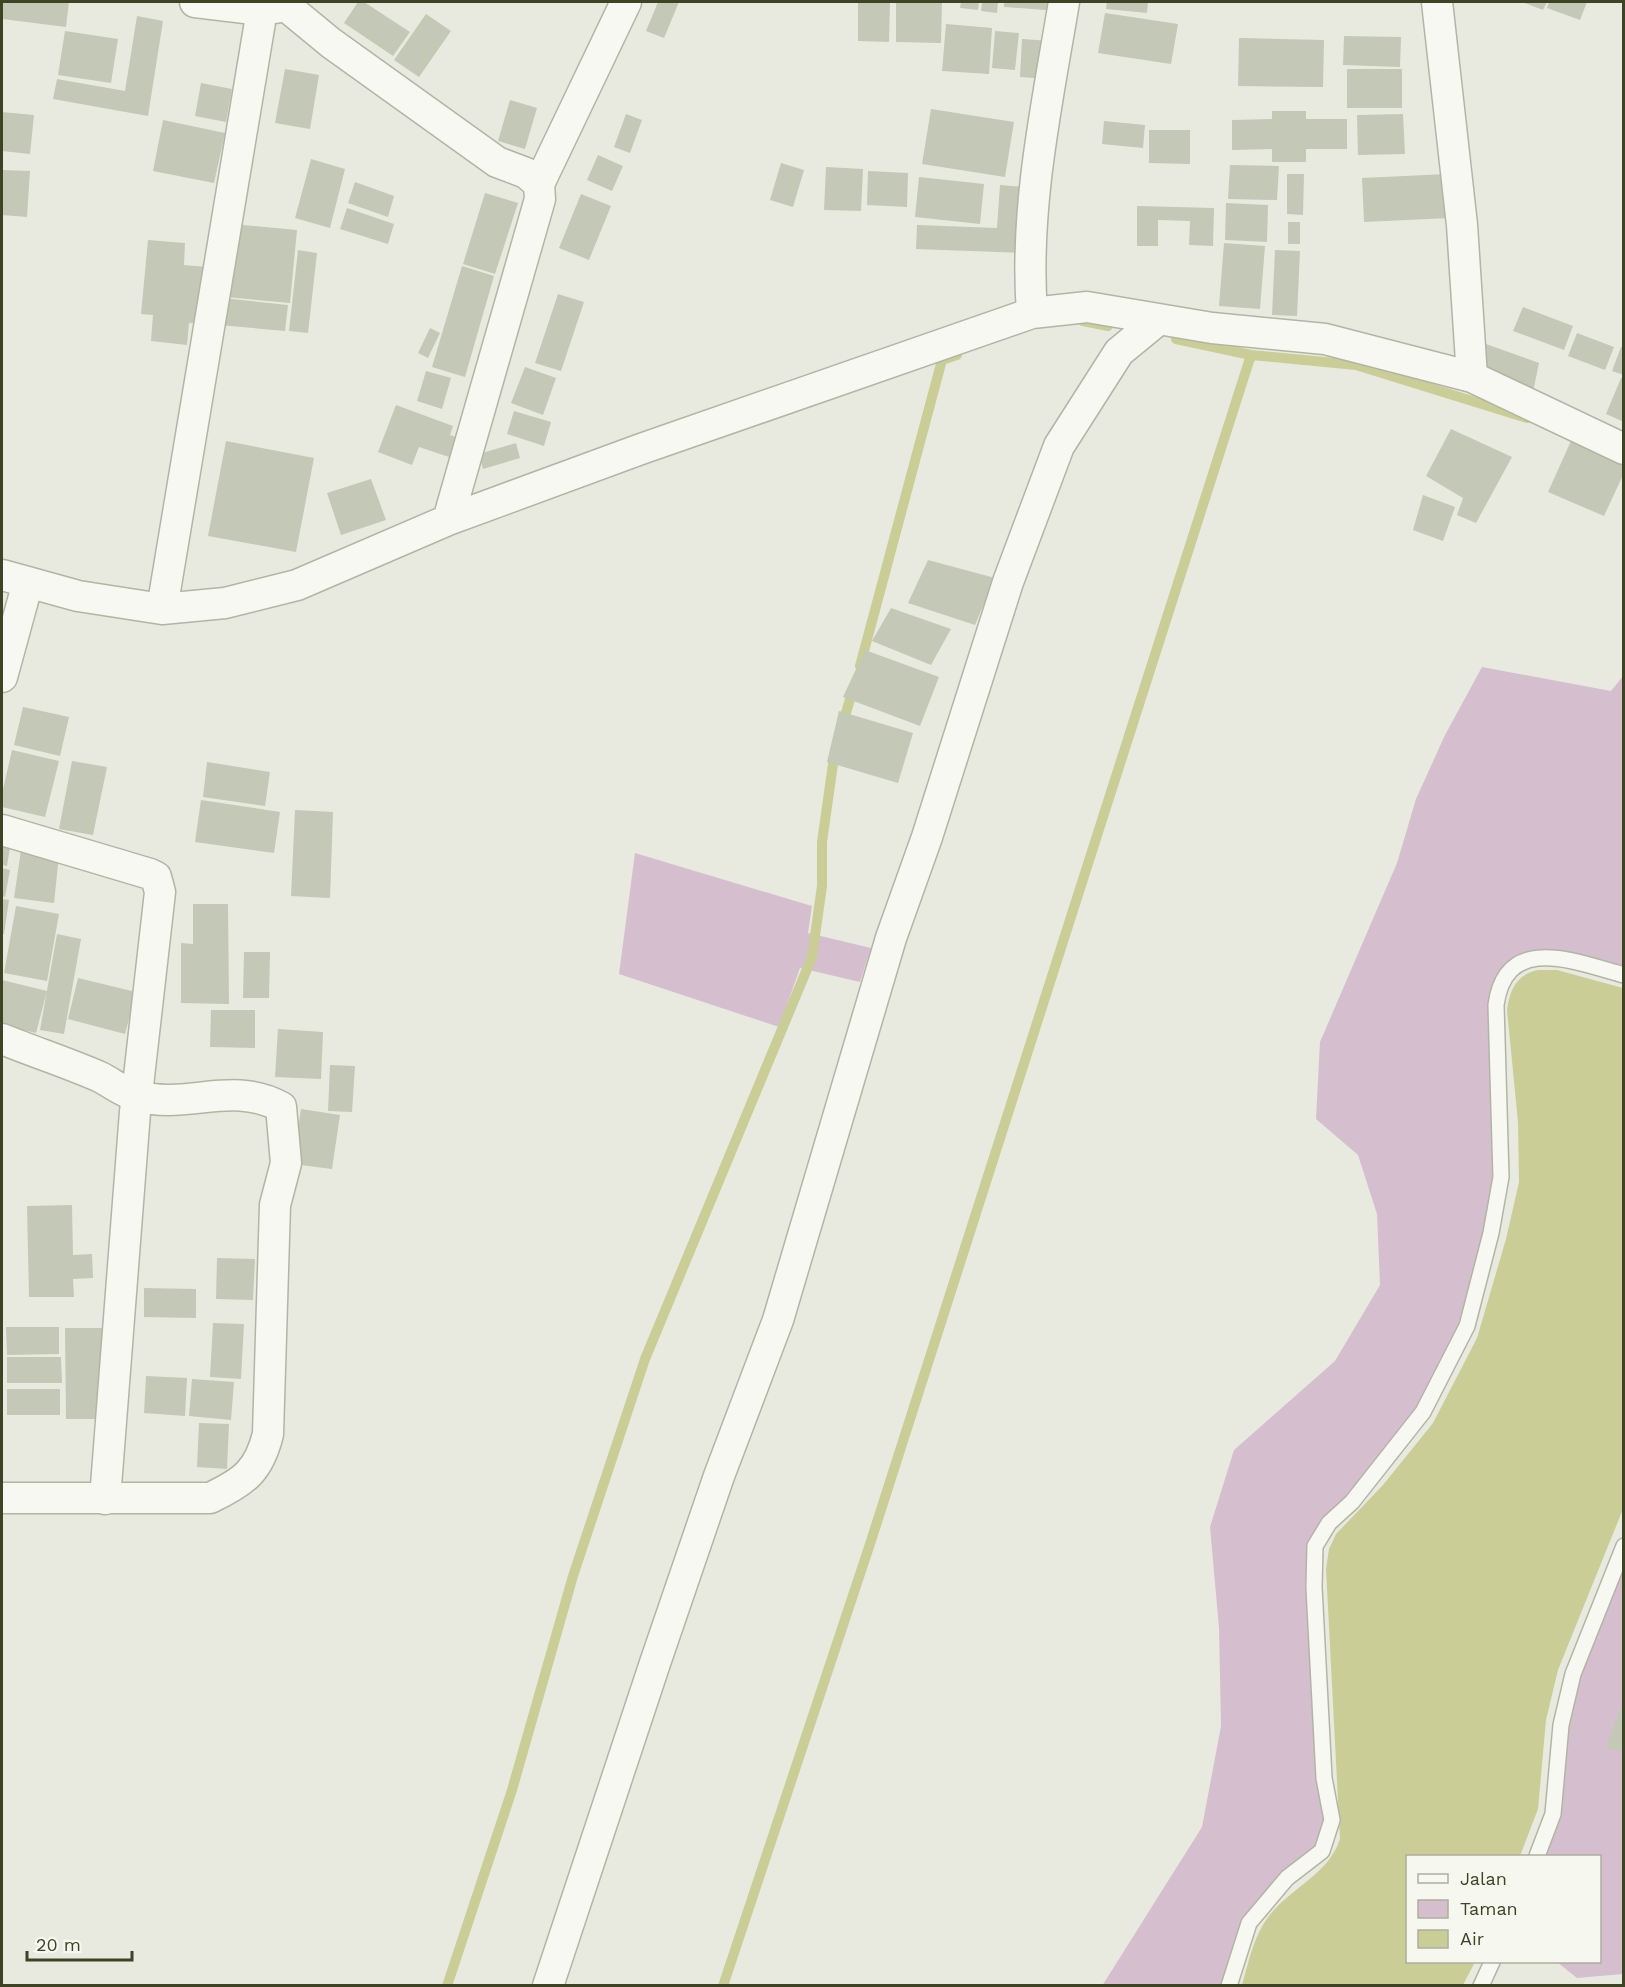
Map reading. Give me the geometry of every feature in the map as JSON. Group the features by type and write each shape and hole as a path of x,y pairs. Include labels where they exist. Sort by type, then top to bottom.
{"street":[{"path":"195,2 280,6 497,162 526,173 539,184"},
{"path":"448,520 540,199 539,184 626,2"},
{"path":"1032,313 1030,290 1035,171 1064,2"},
{"path":"1437,2 1462,225 1472,377"},
{"path":"162,609 280,6"},
{"path":"2,677 15,578 78,596 162,609 225,603 297,585 448,520 641,449 1032,313 1087,307 1158,320 1325,339 1472,377 1623,449"},
{"path":"548,1986 662,1641 719,1476 778,1320 891,938 927,837 1008,582 1059,446 1119,352 1158,320"},
{"path":"2,830 156,877 160,892 137,1096 105,1499"},
{"path":"2,1039 101,1078 137,1096 181,1100 244,1094 267,1100 281,1107 286,1163 275,1205 268,1434 262,1458 236,1485 210,1498 2,1498"}],"lane":[{"path":"1229,1986 1249,1923 1287,1878 1322,1851 1332,1820 1324,1778 1314,1587 1315,1546 1329,1523 1352,1502 1423,1412 1467,1326 1491,1233 1501,1177 1496,1005 1498,988 1506,973 1517,963 1547,957 1623,975"},
{"path":"1538,1855 1552,1814 1561,1725 1573,1674 1623,1546"},
{"path":"1481,1986 1492,1963"}],"green space":[{"path":"1482,667 1611,691 1623,676 1623,976 1547,957 1517,963 1498,988 1501,1177 1467,1326 1423,1412 1315,1546 1332,1820 1322,1851 1249,1923 1228,1985 1102,1986 1202,1827 1221,1726 1219,1628 1210,1527 1234,1450 1335,1361 1380,1285 1377,1214 1358,1155 1316,1119 1320,1042 1397,863 1416,799 1445,735"},
{"path":"635,853 812,906 808,933 871,948 860,982 800,968 779,1027 619,974"},
{"path":"1623,1549 1623,1974 1577,1978 1558,1963 1601,1963 1601,1855 1537,1855 1573,1674"}],"water":[{"path":"1557,970 1623,988 1623,1509 1558,1670 1546,1720 1538,1809 1520,1855 1406,1855 1406,1963 1474,1963 1463,1985 1242,1985 1261,1927 1285,1899 1326,1863 1340,1839 1326,1569 1329,1549 1336,1534 1383,1485 1433,1423 1477,1338 1506,1239 1519,1182 1518,1122 1507,1010 1515,984 1530,972"}],"building":[{"path":"2,2 69,2 66,27 2,19"},
{"path":"358,2 364,2 410,32 393,56 344,23"},
{"path":"658,2 679,2 664,38 646,31"},
{"path":"858,2 890,2 889,42 858,41"},
{"path":"896,2 942,2 941,43 896,42"},
{"path":"961,2 979,2 978,10 960,8"},
{"path":"982,2 998,2 997,13 981,11"},
{"path":"1004,2 1060,2 1059,11 1004,7"},
{"path":"1107,2 1148,2 1147,13 1106,9"},
{"path":"1522,2 1547,2 1543,10"},
{"path":"1549,2 1587,2 1580,20 1547,8"},
{"path":"1105,13 1178,24 1171,64 1098,53"},
{"path":"426,14 451,31 419,77 394,60"},
{"path":"137,16 163,21 148,116 53,99 57,79 125,91"},
{"path":"946,24 992,28 989,74 942,71"},
{"path":"65,31 118,39 111,83 58,75"},
{"path":"995,31 1019,33 1015,70 992,68"},
{"path":"1344,36 1401,37 1400,67 1343,65"},
{"path":"1239,38 1324,40 1323,87 1238,86"},
{"path":"1022,39 1050,41 1047,79 1020,77"},
{"path":"285,69 319,75 310,129 275,123"},
{"path":"1347,69 1402,69 1402,108 1347,108"},
{"path":"201,83 232,89 226,122 195,116"},
{"path":"510,100 537,108 525,149 498,141"},
{"path":"931,109 1014,122 1005,177 922,164"},
{"path":"1272,111 1306,111 1306,119 1347,119 1347,149 1306,149 1306,162 1272,162 1272,149 1232,150 1232,120 1272,119"},
{"path":"2,112 34,115 30,154 2,151"},
{"path":"626,114 642,120 630,153 614,147"},
{"path":"1403,114 1405,154 1358,155 1357,115"},
{"path":"163,120 225,133 214,183 153,171"},
{"path":"1104,121 1145,125 1143,148 1102,144"},
{"path":"1149,130 1190,130 1190,164 1149,163"},
{"path":"598,155 623,166 612,191 587,180"},
{"path":"311,159 345,169 330,228 295,218"},
{"path":"781,163 804,170 793,207 770,200"},
{"path":"1230,165 1279,166 1277,200 1228,199"},
{"path":"826,167 863,169 861,211 824,210"},
{"path":"2,170 30,171 27,217 2,215"},
{"path":"868,171 908,173 907,207 867,205"},
{"path":"1287,174 1304,174 1303,215 1287,214"},
{"path":"1447,174 1449,218 1364,222 1362,178"},
{"path":"919,177 984,184 980,224 915,217"},
{"path":"355,182 394,196 388,217 348,203"},
{"path":"1000,185 1024,187 1022,253 916,249 917,225 997,228"},
{"path":"485,193 518,203 495,274 463,264"},
{"path":"581,194 611,206 589,260 559,248"},
{"path":"1226,203 1268,205 1267,242 1225,240"},
{"path":"1137,206 1214,208 1213,246 1189,245 1190,221 1158,220 1158,246 1137,246"},
{"path":"347,208 394,224 388,244 340,229"},
{"path":"1288,222 1300,222 1300,244 1288,244"},
{"path":"232,224 297,230 290,303 225,297"},
{"path":"148,240 185,243 184,265 207,267 203,324 189,323 187,345 151,341 153,315 141,314"},
{"path":"1224,243 1265,246 1260,309 1219,306"},
{"path":"298,250 317,253 308,333 289,331"},
{"path":"1275,250 1300,251 1297,316 1272,315"},
{"path":"462,266 494,276 465,377 432,367"},
{"path":"558,294 584,302 561,371 535,363"},
{"path":"222,298 288,305 285,331 219,325"},
{"path":"1523,307 1573,326 1564,350 1513,331"},
{"path":"430,328 440,333 428,358 418,353"},
{"path":"1577,333 1614,347 1605,370 1568,356"},
{"path":"1486,344 1539,363 1532,397 1479,370"},
{"path":"1621,347 1624,348 1624,375 1612,371"},
{"path":"525,367 556,378 543,415 511,403"},
{"path":"426,371 451,378 442,409 417,401"},
{"path":"1621,378 1624,379 1624,422 1606,414"},
{"path":"396,405 453,426 450,435 462,439 455,459 419,447 412,465 378,452"},
{"path":"514,411 551,422 544,446 507,434"},
{"path":"1451,429 1512,457 1476,523 1457,515 1463,498 1426,476"},
{"path":"1575,432 1624,453 1624,473 1604,516 1548,492"},
{"path":"226,441 314,458 296,552 208,536"},
{"path":"516,443 520,458 483,469 479,454"},
{"path":"371,479 386,520 341,535 327,493"},
{"path":"1423,495 1455,507 1443,541 1413,530"},
{"path":"928,560 995,578 975,625 908,603"},
{"path":"891,608 951,629 931,665 872,641"},
{"path":"865,650 939,677 920,726 843,697"},
{"path":"23,707 69,717 60,756 14,745"},
{"path":"839,711 913,733 898,783 827,762"},
{"path":"12,750 59,761 45,817 2,807 2,794"},
{"path":"72,761 107,767 93,835 59,829"},
{"path":"207,762 270,772 265,806 203,797"},
{"path":"201,800 280,812 274,853 195,842"},
{"path":"295,810 333,812 330,898 291,896"},
{"path":"2,839 11,841 7,866 2,865"},
{"path":"21,850 59,855 54,903 14,898"},
{"path":"2,868 10,870 5,897 2,896"},
{"path":"2,899 9,900 4,934 2,934"},
{"path":"193,904 228,904 229,1004 181,1003 181,943 193,944"},
{"path":"16,906 59,914 47,981 4,973"},
{"path":"57,934 81,939 64,1034 40,1030"},
{"path":"244,952 270,952 269,998 243,998"},
{"path":"78,978 136,992 125,1034 68,1019"},
{"path":"2,980 47,991 36,1033 2,1025"},
{"path":"211,1010 255,1010 255,1048 210,1047"},
{"path":"278,1029 323,1032 321,1079 275,1077"},
{"path":"330,1065 355,1066 352,1112 328,1111"},
{"path":"301,1109 340,1115 332,1169 293,1164"},
{"path":"72,1205 73,1255 92,1254 93,1278 73,1279 74,1297 29,1297 27,1206"},
{"path":"217,1258 255,1259 253,1300 216,1299"},
{"path":"144,1288 196,1289 196,1318 144,1317"},
{"path":"213,1323 244,1324 241,1379 210,1377"},
{"path":"6,1327 59,1327 59,1354 7,1355"},
{"path":"65,1328 103,1328 104,1419 66,1419"},
{"path":"7,1357 61,1357 62,1383 7,1383"},
{"path":"146,1376 187,1378 185,1416 144,1413"},
{"path":"192,1379 234,1382 231,1420 189,1416"},
{"path":"7,1389 60,1389 60,1415 7,1415"},
{"path":"199,1423 229,1424 227,1469 197,1467"},
{"path":"1620,1709 1624,1710 1624,1752 1606,1748"}],"waterway":[{"path":"1083,321 1108,326"},
{"path":"1176,339 1251,355 1356,365 1527,418"},
{"path":"860,666 942,360 957,355"},
{"path":"723,1986 870,1544 1251,355"},
{"path":"842,726 854,686"},
{"path":"447,1986 512,1790 573,1576 645,1359 812,957 822,886 822,842 835,750"}]}
